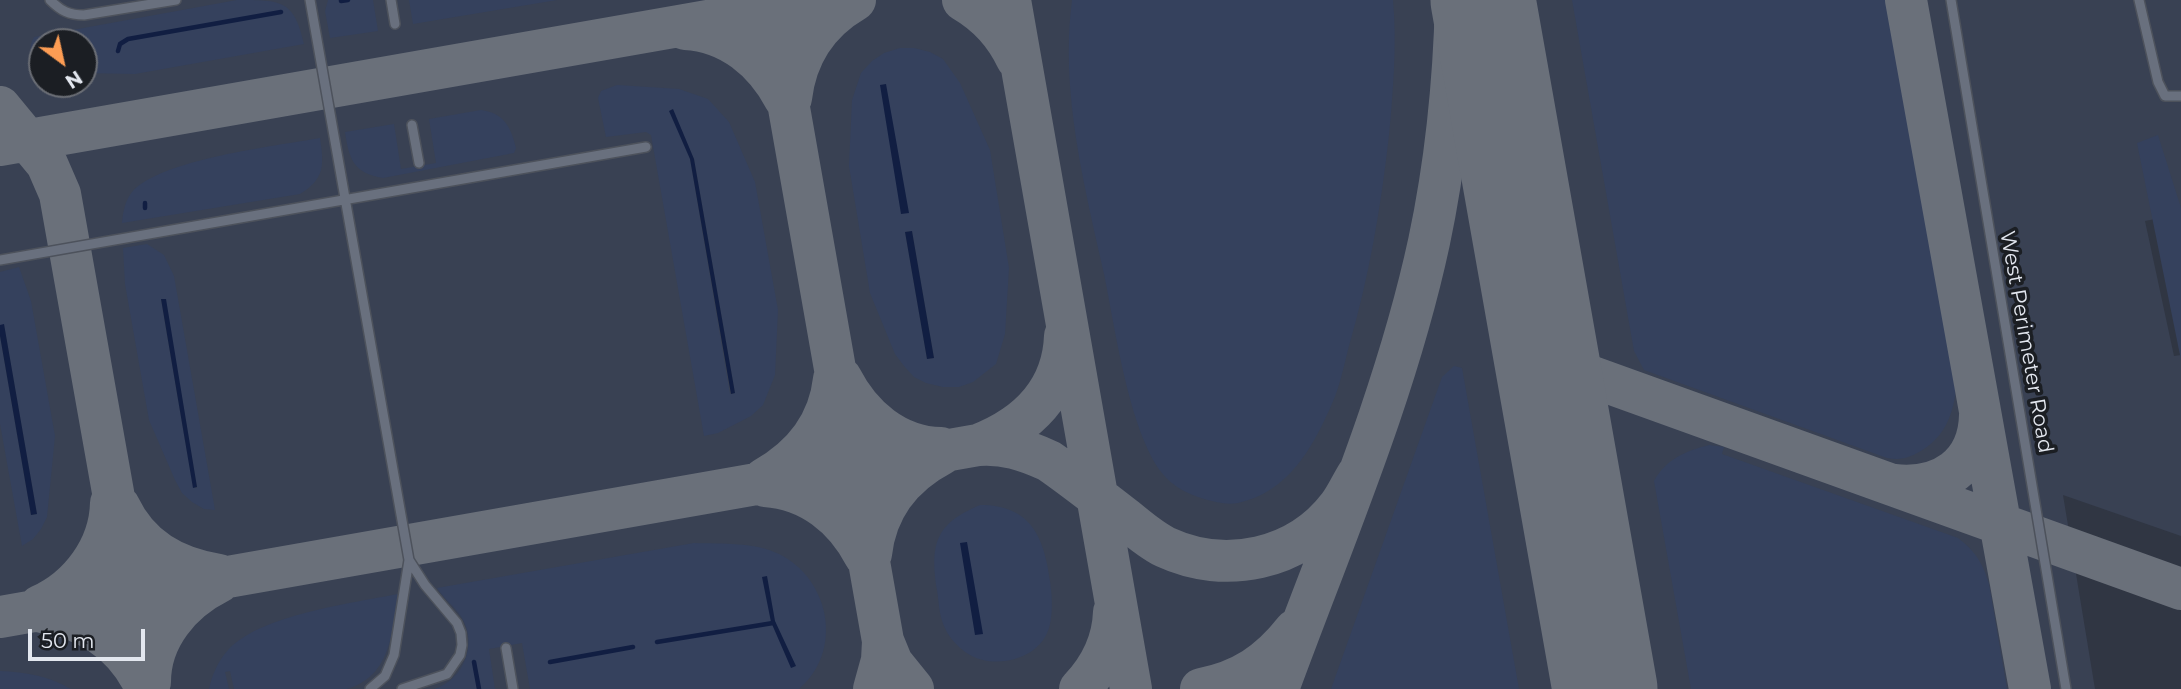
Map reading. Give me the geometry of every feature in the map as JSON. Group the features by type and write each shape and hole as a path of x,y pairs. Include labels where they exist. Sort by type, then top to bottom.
{"lane":[{"path":"50,0 60,10 71,15 84,15 176,0"},
{"path":"310,0 409,560 394,655 385,676 370,689"},
{"path":"391,0 395,24"},
{"name":"West Perimeter Road","path":"1951,0 2067,689"},
{"path":"2139,0 2158,82 2165,96 2181,96"},
{"path":"412,125 419,163"},
{"path":"0,260 646,146"},
{"path":"402,689 447,674 455,665 462,645 457,623 425,585 409,560"},
{"path":"506,648 513,689"}],"shaded area":[{"path":"0,0 2181,0 2181,214 2145,221 2174,356 2181,355 2181,536 2063,495 2095,689 0,689"},
{"path":"237,0 265,1 275,2 290,11 296,19 304,44 135,74 98,73 98,28 83,28"},
{"path":"328,0 373,0 378,31 330,38 325,11"},
{"path":"409,0 557,0 413,24"},
{"path":"1072,0 1393,0 1393,85 1382,189 1374,242 1342,376 1331,406 1306,453 1284,479 1256,497 1238,503 1225,503 1204,499 1181,489 1162,473 1150,455 1141,432 1118,349 1076,138 1069,69"},
{"path":"1572,0 1890,0 1957,382 1948,420 1932,443 1906,458 1887,458 1644,370 1634,351"},
{"path":"900,48 914,48 943,59 960,83 990,150 1009,268 1005,334 996,364 973,382 959,387 943,387 914,377 895,354 870,293 849,166 852,100 861,73 884,53","holes":["912,231 934,358 927,359 905,232"]},
{"path":"886,84 909,213 901,214 880,85"},
{"path":"617,85 679,89 708,99 729,122 755,182 778,310 775,375 763,405 751,416 718,433 704,436 651,135 646,132 606,137 598,98 601,91","holes":["672,109 694,159 735,393 730,394 690,159 670,111"]},
{"path":"673,109 694,159 735,393 731,394 690,159 669,111"},
{"path":"481,110 495,114 505,122 514,140 514,153 383,178 365,173 351,158 345,132 394,124 401,169 436,163 429,119"},
{"path":"2158,135 2181,208 2181,360 2137,143"},
{"path":"320,138 321,171 314,183 300,194 122,223 132,192 167,171 220,156"},
{"path":"912,231 934,358 927,359 905,232"},
{"path":"147,244 164,255 174,276 215,510 204,509 182,493 149,420 125,284 123,248","holes":["165,299 197,488 193,487 161,300"]},
{"path":"19,267 31,301 55,436 47,517 33,539 22,546 0,424 0,336 31,515 37,514 4,325 0,325 0,272"},
{"path":"161,299 166,299 197,487 193,488"},
{"path":"4,324 37,514 31,515 0,336 0,325"},
{"path":"1454,366 1462,368 1519,689 1331,689 1442,377"},
{"path":"1709,445 1724,447 1722,454 1958,538 1978,558 1989,584 2007,689 1691,689 1654,481 1664,467 1677,457"},
{"path":"980,505 997,506 1012,511 1032,526 1044,551 1050,581 1052,613 1041,643 1024,656 1004,661 983,660 960,648 947,632 939,608 934,560 939,537 953,520"},
{"path":"967,542 983,634 975,635 960,543"},
{"path":"694,543 738,544 769,550 796,565 810,580 820,598 826,636 822,655 813,673 799,689 530,689 522,643 489,649 495,689 434,689 453,678 460,670 468,650 467,628 462,618 437,588"},
{"path":"767,576 775,621 796,666 791,668 771,622 762,577"},
{"path":"398,594 387,651 381,664 362,683 347,689 234,689 230,671 225,672 229,689 209,689 216,668 228,650 262,628 332,606"},
{"path":"0,671 37,676 71,689 0,689"}],"waterway":[{"path":"341,1 348,0"},
{"path":"118,51 120,44 128,39 281,12"},
{"path":"145,203 145,208"},
{"path":"657,642 773,623"},
{"path":"550,662 633,647"},
{"path":"474,662 479,689"}],"taxiway":[{"path":"770,0 883,641 882,660 874,689"},
{"path":"0,145 827,0"},
{"path":"791,98 798,68 811,41 819,29 855,0"},
{"path":"963,0 995,25 1017,59"},
{"path":"1010,0 1131,689"},
{"path":"1278,689 1381,412 1415,299 1435,212 1444,152 1451,92 1456,0"},
{"path":"1906,0 2030,689"},
{"path":"685,29 717,35 744,50 767,72 785,99"},
{"path":"0,107 47,164 60,194 148,689"},
{"path":"978,445 1012,428 1039,404 1050,390 1057,374 1063,356 1065,336"},
{"path":"1548,361 2181,589"},
{"path":"841,378 859,405 882,427 909,442 941,448"},
{"path":"764,479 791,461 812,438 826,411 834,379"},
{"path":"1894,485 1927,483 1954,471 1965,461 1973,448 1980,415"},
{"path":"0,617 978,445 1014,448 1049,461 1165,547 1212,560 1236,561 1282,550 1303,539 1339,506 1358,474"},
{"path":"871,554 879,522 893,495 915,472 942,454"},
{"path":"765,486 797,493 824,508 847,529 865,556"},
{"path":"40,606 68,589 90,565 105,536 111,503"},
{"path":"119,506 137,534 160,554 187,567 219,575"},
{"path":"150,682 155,650 170,622 192,599 219,582"},
{"path":"42,612 74,620 102,635 126,656 144,684"},
{"path":"1080,689 1104,654 1114,612"},
{"path":"1201,689 1216,686 1254,669 1275,652 1295,630"},
{"path":"883,641 892,663 913,689"}],"runway":[{"path":"1483,0 1605,689"}]}
